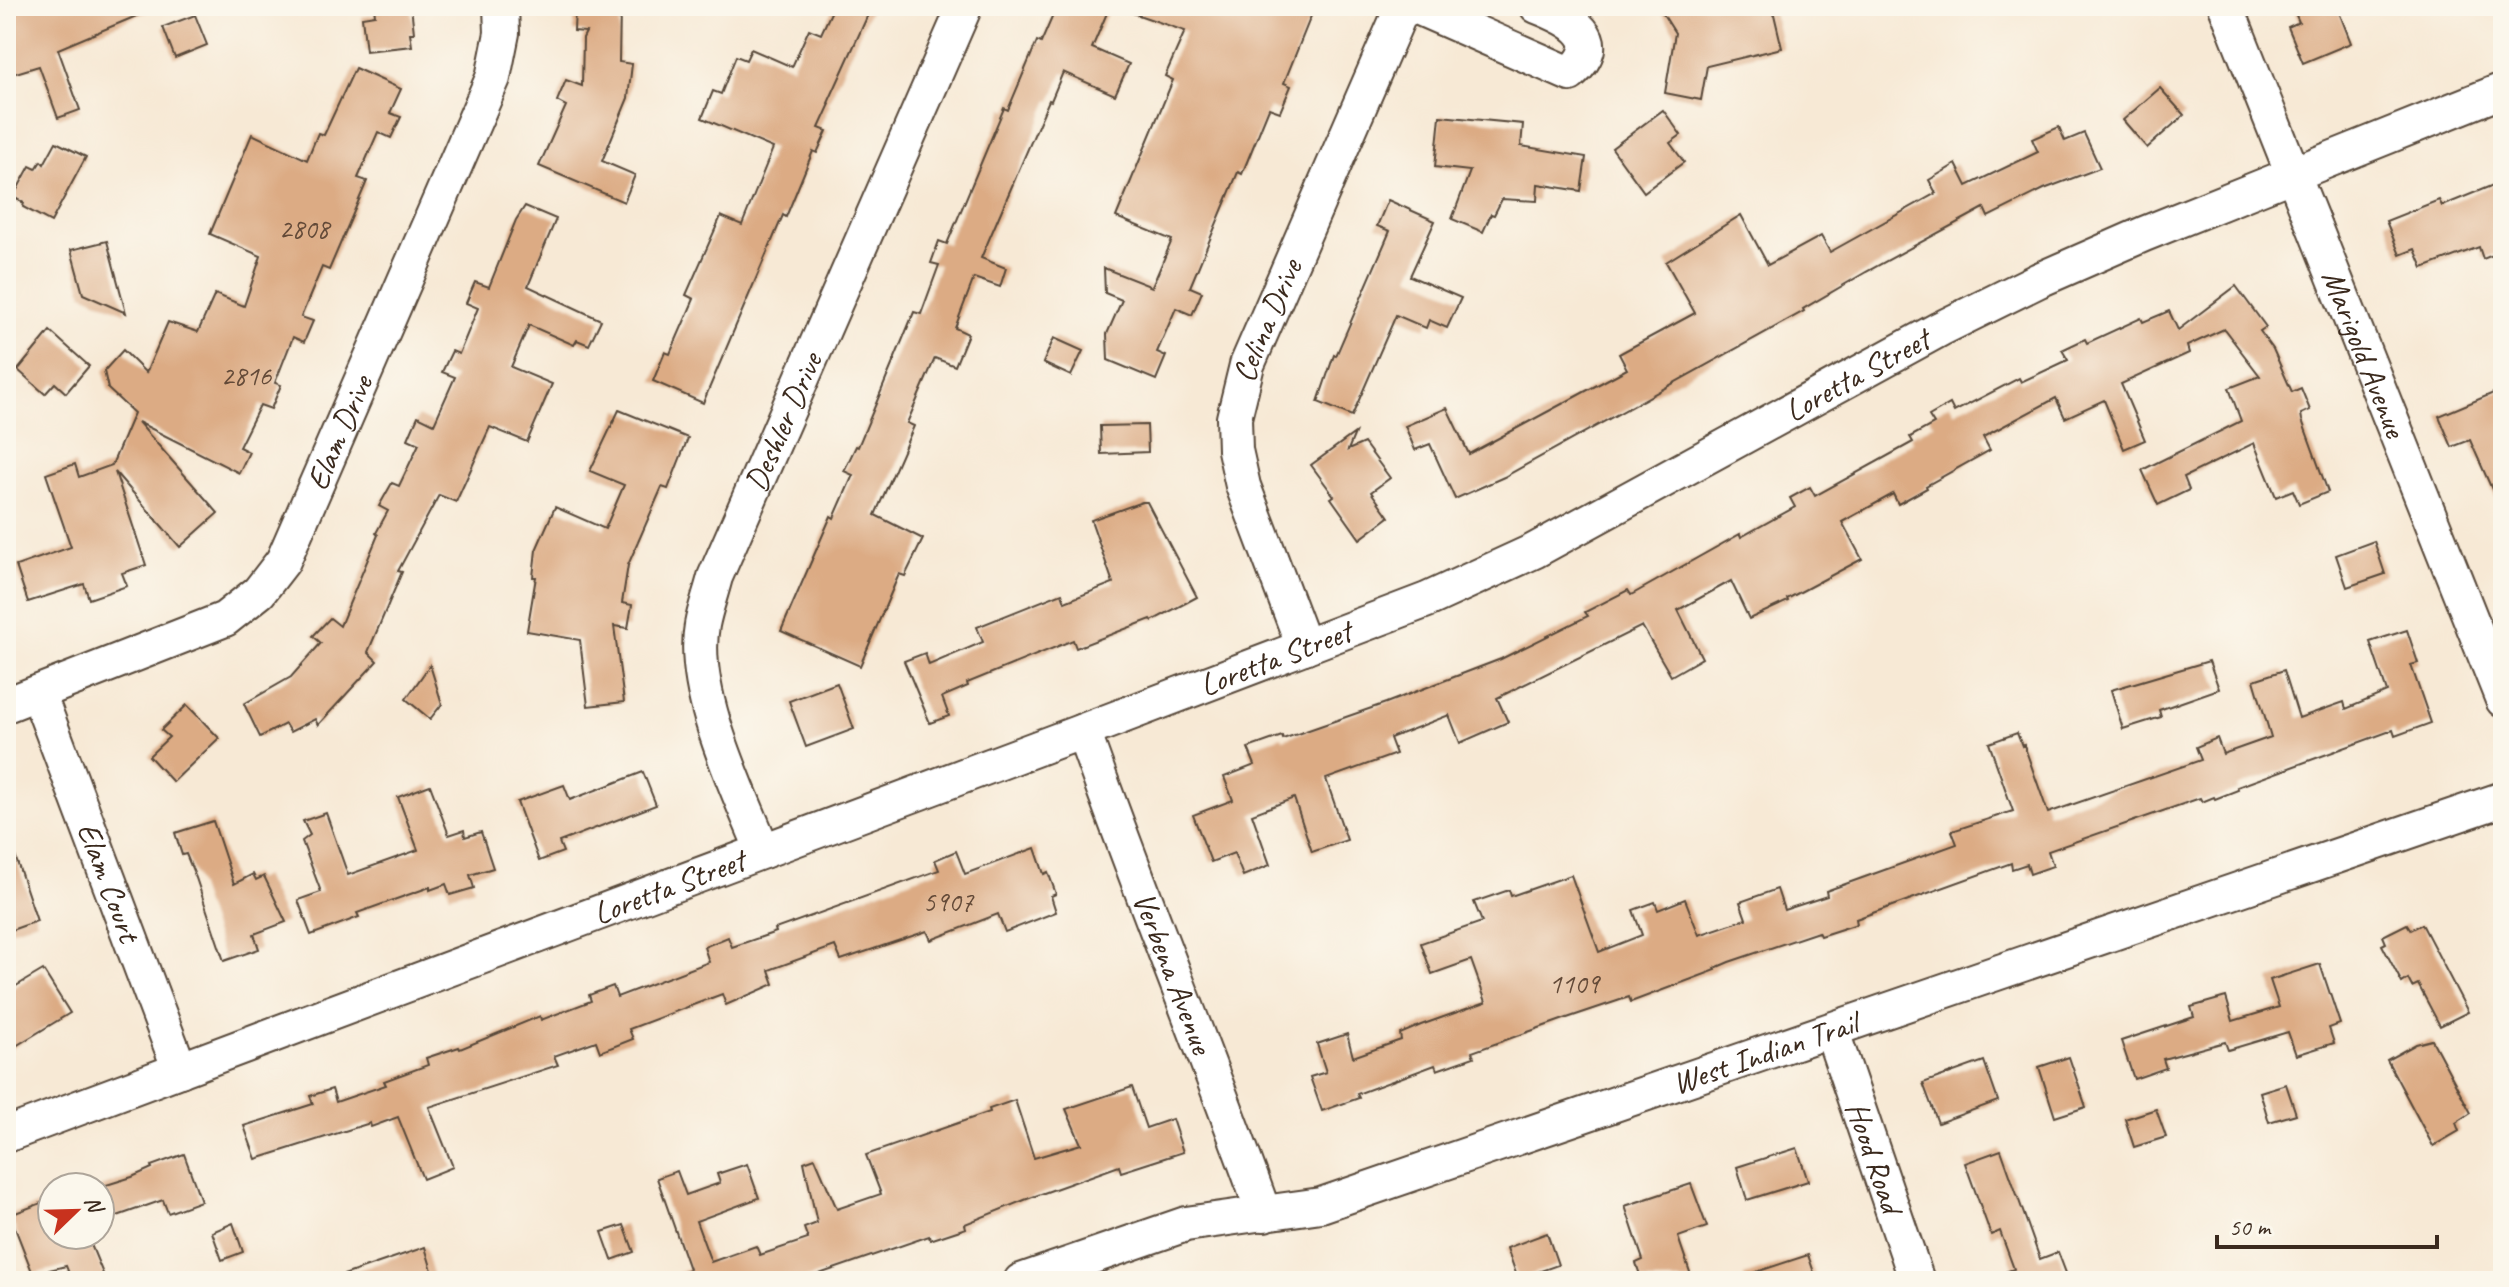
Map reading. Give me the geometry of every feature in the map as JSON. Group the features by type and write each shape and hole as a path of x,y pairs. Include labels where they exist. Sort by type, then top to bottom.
{"street":[{"name":"Elam Drive","path":"6,705 225,619 259,592 283,561 493,78 502,33 501,6"},
{"name":"Deshler Drive","path":"763,851 710,707 701,653 702,626 715,577 965,6"},
{"name":"Celina Drive","path":"1304,647 1243,486 1235,450 1234,418 1247,365 1403,6"},
{"path":"1415,6 1570,74 1587,53 1587,41 1581,30 1559,15 1537,6"},
{"name":"Marigold Avenue","path":"2226,6 2503,700"},
{"name":"Loretta Street","path":"6,1135 1427,600 1534,551 1940,329 2039,280 2503,90"},
{"name":"Elam Court","path":"38,693 180,1070"},
{"name":"Verbena Avenue","path":"1083,731 1117,829 1264,1214"},
{"name":"West Indian Trail","path":"1021,1281 1186,1224 1321,1205 2503,799"},
{"name":"Hood Road","path":"1832,1032 1917,1281"}],"building":[{"path":"32,6 160,6 58,49 80,110 58,118 39,66 6,76 6,14"},
{"path":"374,6 411,6 412,46 366,51 362,17 375,15"},
{"path":"834,6 872,6 819,128 827,131 817,153 813,151 786,217 783,215 703,403 653,381 665,352 670,354 694,299 686,295 721,216 742,225 773,148 702,118 713,91 721,94 736,56 746,60 751,49 792,67 809,29 821,34"},
{"path":"1057,6 1110,6 1092,48 1129,64 1115,95 1063,72 1049,100 981,258 1006,268 1000,287 974,278 955,328 968,334 955,366 935,358 907,423 914,426 875,515 923,539 905,576 899,574 860,666 781,631 831,516 834,518 853,475 844,471 858,447 914,312 921,314 939,265 931,263 939,241 947,244 1004,108 1008,110 1037,41 1041,43"},
{"path":"1124,6 1315,6 1284,83 1291,86 1280,112 1269,108 1242,174 1238,172 1190,287 1202,292 1192,315 1176,308 1157,352 1166,356 1156,380 1108,360 1107,334 1122,300 1105,293 1104,268 1152,287 1172,240 1116,217 1173,80 1165,76 1185,31 1124,10"},
{"path":"1658,6 1772,6 1782,48 1707,66 1701,100 1665,93 1675,33"},
{"path":"2321,6 2324,12 2337,7 2351,43 2303,63 2288,27 2299,22 2295,13"},
{"path":"575,8 620,10 619,62 632,64 628,98 602,161 635,175 624,202 539,166 566,106 557,101 566,80 582,86 583,38 586,32 574,31"},
{"path":"195,15 207,45 175,58 163,27"},
{"path":"355,68 401,89 390,113 401,117 391,138 378,132 358,178 367,181 329,270 322,267 301,317 313,321 304,342 293,337 275,383 281,385 271,409 260,405 239,447 249,452 239,473 138,422 218,513 180,547 115,472 146,565 122,573 127,586 89,599 84,584 28,602 16,566 71,547 46,474 75,464 79,477 112,465 134,413 108,389 104,371 123,350 146,373 168,322 198,332 215,294 244,306 261,256 210,234 252,134 307,160 318,133 324,135"},
{"path":"2160,88 2184,115 2147,148 2123,120"},
{"path":"1663,110 1681,135 1670,143 1684,162 1644,192 1612,148"},
{"path":"1440,116 1523,124 1521,146 1586,157 1581,191 1538,184 1537,201 1502,199 1483,232 1452,219 1470,171 1435,167"},
{"path":"2059,127 2065,141 2084,133 2100,168 2044,189 1988,217 1984,208 1504,477 1455,499 1430,444 1415,450 1405,426 1447,408 1469,454 1627,369 1619,354 1695,313 1666,262 1741,215 1768,265 1821,236 1830,252 1936,193 1929,180 1956,164 1967,186 2038,152 2032,139"},
{"path":"56,142 86,157 51,222 23,207 24,203 13,197 30,166 36,169 41,161 44,164"},
{"path":"2503,181 2503,251 2483,259 2479,247 2423,268 2415,249 2400,255 2386,221 2439,200 2442,206"},
{"path":"1388,200 1435,221 1410,276 1461,298 1447,328 1429,320 1426,328 1396,315 1352,416 1318,402 1334,355 1390,231 1377,226"},
{"path":"525,206 556,219 528,286 601,320 589,345 577,340 574,345 529,325 511,367 552,384 527,442 490,427 456,502 439,495 398,571 402,572 368,652 377,661 318,725 315,719 290,732 285,724 260,737 244,704 291,677 321,643 313,636 330,618 340,626 378,535 376,533 388,511 379,506 392,483 399,486 419,444 408,439 418,416 434,424 455,377 442,372 452,351 459,354 478,308 466,303 475,282 489,287 516,220"},
{"path":"107,241 126,313 83,294 71,250"},
{"path":"2236,286 2266,327 2260,331 2273,349 2292,392 2301,388 2310,410 2301,414 2302,420 2328,492 2299,504 2293,490 2276,497 2254,443 2184,477 2189,490 2158,505 2142,470 2241,421 2229,388 2260,376 2224,329 2187,346 2189,353 2121,384 2145,440 2124,449 2104,400 2065,418 2056,398 1983,437 1990,450 1927,488 1898,504 1893,494 1842,522 1862,559 1788,601 1749,619 1731,581 1678,610 1702,658 1671,676 1642,626 1497,698 1508,722 1460,743 1449,715 1390,738 1396,754 1326,779 1347,840 1312,852 1294,798 1252,814 1270,865 1243,876 1234,853 1211,862 1193,815 1233,800 1224,777 1255,765 1248,748 1386,703 1501,659 1588,616 1585,612 1628,590 1631,595 1795,507 1790,498 1810,487 1815,496 1913,442 1910,437 1934,424 1929,416 1950,404 1954,412 2019,378 2021,382 2068,360 2062,350 2085,339 2087,343 2141,318 2143,322 2169,311 2178,330"},
{"path":"50,331 89,366 66,393 55,383 45,394 18,370"},
{"path":"1054,338 1083,351 1071,376 1043,363"},
{"path":"2503,389 2503,514 2470,440 2452,447 2439,416"},
{"path":"619,410 688,438 668,489 662,487 628,565 622,603 632,605 628,628 614,626 624,702 588,706 580,640 527,631 536,577 533,577 536,550 555,507 605,529 624,485 590,471"},
{"path":"1147,425 1148,452 1101,454 1100,426"},
{"path":"1355,433 1348,450 1364,443 1390,478 1371,492 1389,517 1360,539 1311,465"},
{"path":"1147,502 1197,597 1152,621 1076,648 1073,640 967,683 968,686 942,697 949,716 930,723 904,661 925,653 929,665 983,642 977,627 1062,593 1065,602 1113,583 1091,520"},
{"path":"2374,541 2385,574 2347,587 2336,555"},
{"path":"2407,630 2418,663 2411,665 2431,723 2395,736 2393,730 2237,787 2238,790 2215,799 2202,802 2200,798 2048,851 2053,866 2030,874 2027,864 2012,869 2011,863 1856,919 1857,924 1820,936 1818,932 1729,962 1716,970 1631,1002 1629,997 1567,1018 1472,1052 1474,1057 1437,1070 1435,1065 1357,1094 1359,1098 1322,1111 1310,1077 1326,1072 1317,1044 1347,1034 1353,1057 1401,1040 1400,1034 1421,1025 1486,1002 1471,960 1432,974 1421,943 1482,922 1474,902 1509,890 1511,896 1571,875 1599,952 1642,935 1633,910 1655,902 1658,910 1685,899 1699,935 1746,919 1740,902 1777,889 1784,910 1827,896 1826,891 1957,844 1952,831 2013,811 1989,743 2017,733 2048,813 2201,760 2196,747 2217,738 2223,754 2271,737 2254,680 2284,670 2299,718 2344,702 2346,709 2387,692 2370,642"},
{"path":"2209,661 2219,689 2159,710 2161,717 2123,729 2111,690"},
{"path":"430,665 442,704 430,719 406,699"},
{"path":"837,683 854,729 806,747 789,701"},
{"path":"187,705 219,738 173,782 149,756 169,737 161,730"},
{"path":"643,772 656,805 559,842 563,852 539,861 517,802 564,785 570,800"},
{"path":"430,785 449,835 464,830 465,837 481,832 493,868 470,875 474,888 450,895 446,884 430,890 430,887 357,913 359,917 311,935 298,900 321,892 302,841 310,835 303,821 326,813 348,875 418,850 398,797"},
{"path":"213,821 234,884 253,874 256,880 264,876 286,922 254,934 259,949 224,961 196,878 186,854 182,855 175,833"},
{"path":"10,841 37,921 6,932 6,842"},
{"path":"1035,848 1044,874 1048,872 1056,894 1051,896 1056,912 1005,932 998,914 931,940 927,931 841,960 835,946 769,970 774,984 726,1005 722,994 629,1029 633,1039 600,1052 596,1041 554,1056 558,1065 429,1107 453,1167 423,1179 398,1117 256,1159 244,1126 313,1104 310,1096 332,1089 336,1102 386,1085 384,1081 428,1065 426,1058 460,1049 540,1016 541,1020 591,1001 589,995 613,986 617,997 709,962 704,947 728,937 732,947 939,870 935,860 956,851 965,874"},
{"path":"2407,924 2411,930 2422,924 2468,1012 2440,1026 2418,984 2412,987 2408,979 2402,983 2382,945 2386,943 2383,936"},
{"path":"2320,964 2340,1024 2329,1028 2334,1043 2296,1055 2288,1032 2228,1050 2225,1042 2163,1059 2166,1068 2134,1079 2121,1041 2194,1017 2191,1007 2226,997 2233,1021 2279,1007 2270,980"},
{"path":"43,970 70,1013 6,1052 6,992"},
{"path":"2432,1040 2471,1113 2456,1123 2459,1131 2433,1146 2387,1060 2416,1044"},
{"path":"2069,1057 2086,1107 2055,1117 2039,1067"},
{"path":"1984,1061 1998,1101 1938,1123 1923,1083"},
{"path":"2286,1084 2296,1114 2269,1122 2260,1092"},
{"path":"1132,1087 1146,1128 1172,1119 1183,1152 1121,1172 1119,1166 965,1224 966,1228 930,1240 929,1236 799,1281 667,1281 666,1278 689,1269 657,1178 677,1171 686,1195 720,1183 717,1174 747,1164 759,1198 696,1221 711,1262 756,1246 760,1255 808,1239 804,1228 817,1223 804,1162 815,1158 837,1209 881,1194 866,1155 990,1112 989,1109 1015,1100 1034,1158 1081,1144 1066,1109"},
{"path":"2156,1109 2166,1137 2134,1147 2125,1119"},
{"path":"1797,1148 1808,1181 1747,1200 1737,1167"},
{"path":"2001,1150 2040,1259 2058,1252 2069,1281 1988,1281 1988,1278 2014,1269 2000,1231 1991,1235 1965,1163"},
{"path":"184,1154 201,1201 168,1213 163,1200 116,1216 116,1182"},
{"path":"1691,1184 1707,1227 1678,1237 1693,1281 1642,1281 1636,1263 1643,1260 1625,1206"},
{"path":"36,1205 36,1251 94,1251 106,1281 72,1281 66,1266 33,1274 10,1215"},
{"path":"233,1223 243,1252 222,1260 212,1232"},
{"path":"624,1225 634,1252 612,1260 602,1232"},
{"path":"1547,1233 1558,1265 1518,1279 1507,1248"},
{"path":"425,1247 434,1277 421,1281 339,1281 338,1277"},
{"path":"1808,1255 1817,1281 1745,1281 1744,1276"}]}
